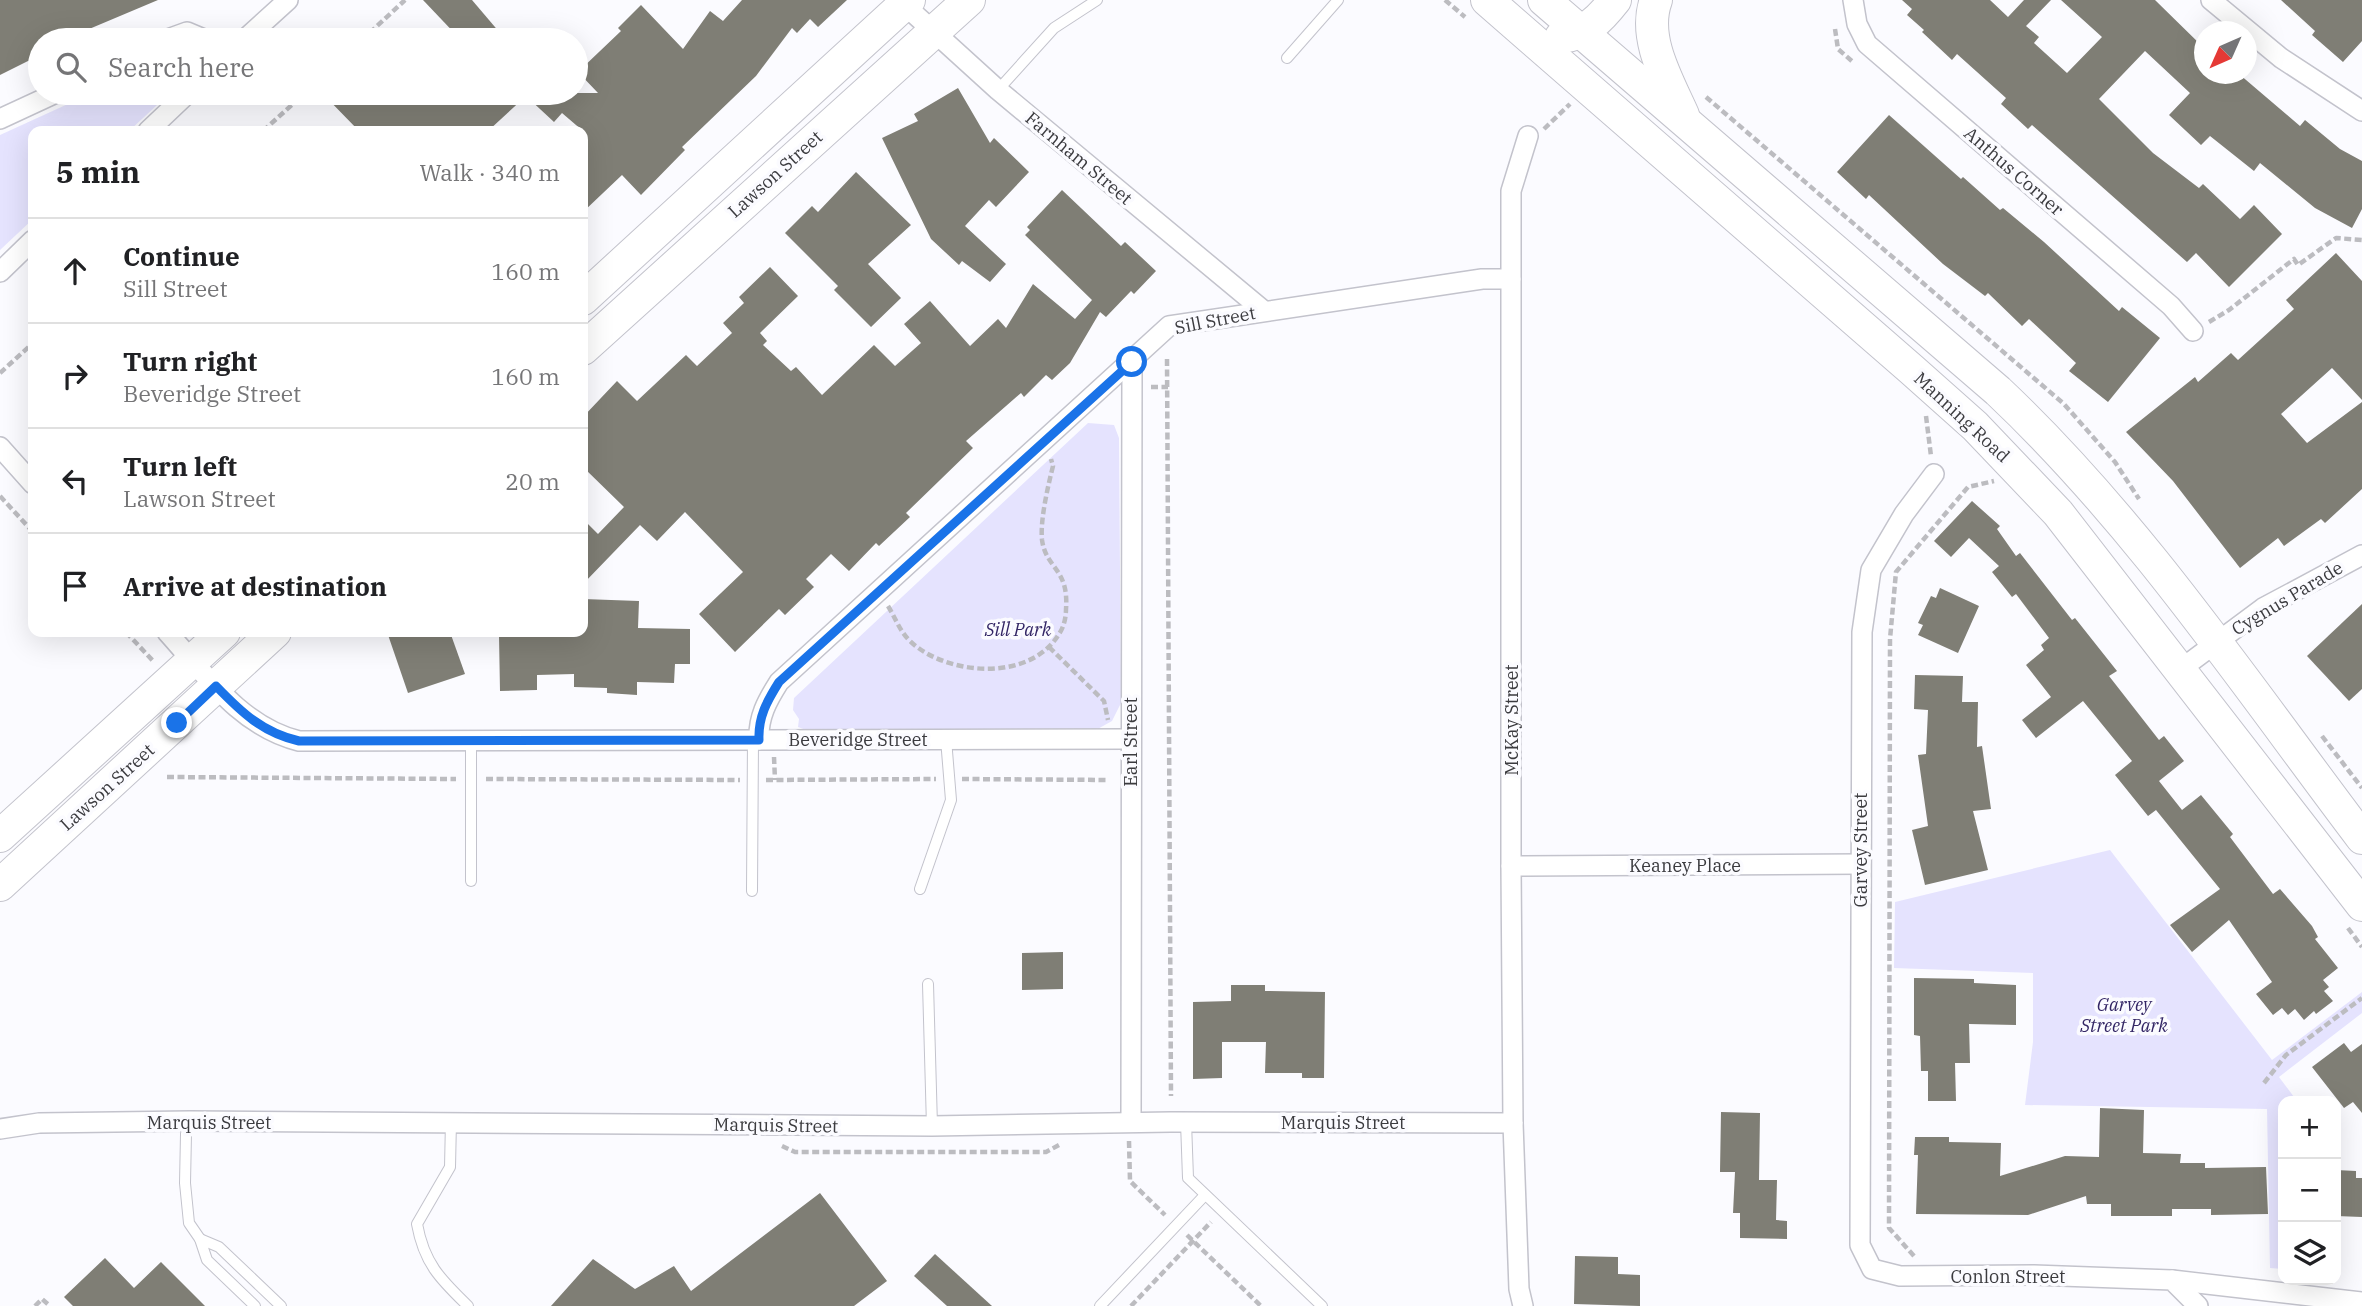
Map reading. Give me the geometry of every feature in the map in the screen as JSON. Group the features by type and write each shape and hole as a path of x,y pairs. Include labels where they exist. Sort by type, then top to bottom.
{"main road":[{"name":"Lawson Street","path":"588,344 969,0"},
{"name":"Manning Road","path":"1486,0 1522,30 1574,95 1975,426 2058,513 2181,669 2352,912"},
{"path":"1544,0 1575,22 2041,431 2121,519 2362,838"},
{"path":"1522,30 1543,37 1575,22 1604,16 1615,0"},
{"path":"1656,0 1654,37 1660,64 1686,122"},
{"path":"588,294 904,1"},
{"path":"1574,95 1572,61 1575,22"},
{"name":"Lawson Street","path":"0,836 218,637"},
{"name":"Lawson Street","path":"0,885 270,637"}],"street":[{"path":"257,28 288,0"},
{"name":"Anthus Corner","path":"1853,0 1857,24 1867,44 2171,306 2193,331"},
{"path":"2211,0 2281,58 2362,111"},
{"name":"Farnham Street","path":"904,1 933,33 998,90 1264,311"},
{"path":"0,119 30,105"},
{"path":"153,126 175,105"},
{"name":"McKay Street","path":"1523,1306 1519,1289 1513,1123 1511,191 1528,136"},
{"path":"0,272 28,245"},
{"name":"Sill Street","path":"756,740 765,703 779,682 1170,326 1482,279 1511,279"},
{"name":"Earl Street","path":"1130,1122 1132,362"},
{"path":"0,447 28,478"},
{"name":"Garvey Street","path":"1860,1245 1862,632 1871,570 1905,514 1934,474"},
{"name":"Cygnus Parade","path":"2181,669 2272,603 2362,555"},
{"name":"Beveridge Street","path":"172,637 254,723 283,737 299,741 1130,739"},
{"name":"Keaney Place","path":"1511,866 1860,864"},
{"name":"Marquis Street","path":"0,1115 39,1123"},
{"name":"Marquis Street","path":"0,1129 39,1123 190,1121 932,1126 1130,1122 1513,1123"},
{"name":"Conlon Street","path":"1860,1245 1872,1269 1900,1276 2034,1275 2172,1280 2332,1303 2362,1302"},
{"path":"2172,1280 2198,1306"}],"lane":[{"path":"998,90 1054,28 1097,0"},
{"path":"1287,58 1338,0"},
{"path":"920,889 951,800 946,738"},
{"path":"471,740 471,881"},
{"path":"752,891 756,740"},
{"path":"928,984 932,1126"},
{"path":"190,1121 186,1134 185,1183 189,1223 200,1239 207,1260 255,1306"},
{"path":"451,1121 450,1167 417,1224 422,1250 436,1274 468,1306"},
{"path":"1186,1122 1188,1178 1322,1306"},
{"path":"1100,1306 1205,1195"},
{"path":"200,1239 219,1247 281,1306"}],"path":[{"path":"375,28 405,0"},
{"path":"1574,95 1579,115"},
{"path":"1528,136 1549,128 1574,95"},
{"path":"269,126 292,105"},
{"path":"2193,331 2229,310 2294,259 2298,265 2336,238 2362,240"},
{"path":"0,373 28,348"},
{"path":"1167,359 1171,1096"},
{"path":"1149,387 1168,387"},
{"path":"1915,406 1936,425"},
{"path":"1925,415 1934,474"},
{"path":"888,605 909,641 925,653 947,662 980,667 1012,667 1049,647 1062,628 1067,597 1065,582 1048,556 1042,538 1053,466 1048,456"},
{"path":"1922,1265 1889,1228 1890,652 1896,572 1968,487 1998,480 1988,471"},
{"path":"0,495 28,526"},
{"path":"131,637 154,663"},
{"path":"1049,647 1104,701 1108,723"},
{"path":"775,756 775,780"},
{"path":"167,777 1109,780"},
{"path":"2352,912 2362,947"},
{"path":"2264,1083 2286,1055 2362,998"},
{"path":"1131,1306 1221,1211"},
{"path":"35,1306 42,1299 50,1306"}],"green space":[{"path":"66,105 157,105 134,126 28,126 28,224 0,250 0,135"},
{"name":"Sill Park","path":"1088,423 1114,425 1119,438 1121,703 1112,721 1094,731 806,730 798,727 799,719 793,710 794,698"},
{"name":"Garvey Street Park","path":"2110,850 2272,1060 2362,992 2362,1013 2279,1077 2293,1096 2278,1096 2278,1269 2270,1268 2267,1109 2025,1105 2033,1042 2033,973 1894,968 1895,902"}],"building":[{"path":"0,0 158,0 92,28 28,28 28,61 0,75"},
{"path":"423,0 472,0 496,28 450,28"},
{"path":"742,0 847,0 818,27 810,19 797,33 792,28 756,76 682,147 685,150 641,195 622,175 588,207 588,126 577,126 562,113 554,122 536,105 588,105 588,93 598,93 588,82 588,62 621,31 618,28 641,5 683,49 710,11 723,21"},
{"path":"1902,0 1990,0 2008,17 2024,0 2051,0 2026,26 2039,37 2034,43 2067,73 2102,37 2061,0 2155,0 2194,38 2194,84 2251,84 2300,126 2305,120 2340,149 2362,161 2362,209 2352,228 2315,208 2260,163 2254,171 2210,136 2201,145 2169,115 2190,93 2145,51 2099,99 2153,153 2199,188 2203,184 2240,219 2254,205 2282,234 2229,287 2196,253 2187,262 2032,125 2028,129 2001,104 2006,98 1957,54 1952,60 1922,32 1924,30 1907,15 1912,9"},
{"path":"2281,0 2362,0 2362,41 2343,62 2312,35 2315,31"},
{"path":"958,88 990,143 994,138 1029,172 996,207 989,200 965,226 1006,264 990,282 962,261 959,265 931,239 882,138 918,121 914,114"},
{"path":"334,105 516,105 493,126 354,126"},
{"path":"1889,115 1961,179 1963,177 2000,210 2003,208 2044,242 2119,311 2122,307 2160,338 2108,402 2069,371 2076,363 2029,319 2022,326 1988,293 1985,296 1943,264 1869,195 1866,199 1837,172"},
{"path":"856,172 911,225 868,264 901,298 871,327 834,290 838,286 785,233 812,206 818,212"},
{"path":"1062,190 1121,246 1125,242 1156,271 1134,294 1131,291 1106,317 1100,312 1070,363 1052,380 1046,375 1024,397 1021,393 966,441 973,448 906,513 910,517 879,546 876,543 849,571 831,554 806,579 814,587 785,615 779,609 735,652 699,614 743,572 685,512 657,541 640,525 588,579 588,524 598,534 624,507 588,472 588,412 617,381 637,401 686,355 697,366 732,333 723,323 744,303 739,297 770,267 798,296 760,333 767,341 763,345 791,371 796,367 822,395 874,345 895,366 921,343 904,324 930,301 970,346 998,319 1006,328 1033,284 1075,319 1092,300 1025,235 1030,230 1027,227"},
{"path":"2336,253 2362,281 2362,400 2332,368 2281,414 2307,443 2362,402 2362,489 2325,523 2321,519 2284,546 2278,538 2240,568 2173,481 2126,432 2195,377 2198,382 2231,353 2238,360 2294,309 2286,300"},
{"path":"1972,501 2000,526 1997,529 2016,556 2020,553 2072,620 2075,618 2117,671 2109,676 2159,740 2164,736 2184,761 2159,781 2182,810 2201,795 2233,834 2230,837 2273,894 2280,889 2312,926 2318,937 2315,939 2338,968 2323,980 2329,987 2324,991 2333,1001 2316,1014 2314,1011 2304,1020 2295,1009 2288,1015 2282,1008 2273,1015 2256,994 2272,982 2229,920 2192,952 2170,925 2220,889 2156,810 2148,816 2115,775 2132,761 2083,701 2036,738 2022,720 2051,697 2026,665 2044,650 2041,645 2049,638 2016,594 2012,597 1992,572 1999,566 1969,538 1951,557 1934,541"},
{"path":"1940,588 1979,606 1958,653 1918,635 1923,625 1918,623 1931,596 1936,598"},
{"path":"588,599 639,601 638,628 690,629 690,664 675,664 674,683 637,682 637,695 607,693 607,688 574,687 574,674 537,675 537,690 500,691 499,637 588,637"},
{"path":"2362,604 2362,689 2349,701 2307,656"},
{"path":"389,637 452,637 465,674 408,693"},
{"path":"1915,675 1963,676 1962,702 1978,702 1977,747 1982,746 1991,809 1973,811 1988,870 1925,885 1912,830 1928,826 1918,755 1926,754 1928,710 1914,709"},
{"path":"1063,952 1063,989 1022,990 1022,953"},
{"path":"1914,978 1974,979 1974,983 2016,985 2016,1025 1969,1024 1970,1063 1955,1063 1956,1101 1928,1101 1928,1071 1921,1071 1920,1036 1914,1035"},
{"path":"1231,985 1265,985 1265,991 1325,992 1324,1078 1302,1078 1302,1073 1265,1073 1266,1042 1222,1042 1222,1078 1193,1079 1193,1002 1231,1001"},
{"path":"2344,1043 2351,1052 2362,1044 2362,1113 2353,1102 2344,1108 2341,1096 2335,1096 2312,1067"},
{"path":"2100,1108 2144,1110 2143,1153 2181,1154 2180,1163 2205,1163 2205,1168 2266,1167 2268,1214 2211,1215 2211,1209 2172,1209 2172,1216 2111,1216 2111,1204 2087,1204 2086,1196 2028,1215 1916,1214 1918,1155 1914,1155 1915,1137 1949,1137 1949,1142 2001,1143 2000,1176 2065,1156 2099,1157"},
{"path":"1721,1112 1760,1113 1759,1180 1777,1180 1776,1220 1787,1221 1787,1239 1740,1238 1740,1213 1733,1213 1735,1172 1720,1172"},
{"path":"2341,1170 2356,1171 2356,1178 2362,1178 2362,1217 2341,1216"},
{"path":"820,1193 887,1281 854,1306 551,1306 593,1259 635,1289 674,1266 691,1291"},
{"path":"935,1254 992,1306 947,1306 914,1276"},
{"path":"1575,1256 1618,1257 1618,1274 1640,1275 1640,1306 1574,1304"},
{"path":"105,1258 134,1288 161,1262 205,1306 73,1306 64,1297"}],"route":[{"path":"177,723 216,686 254,723 283,737 299,741 759,740 758,727 765,703 779,682 1132,362"}]}
